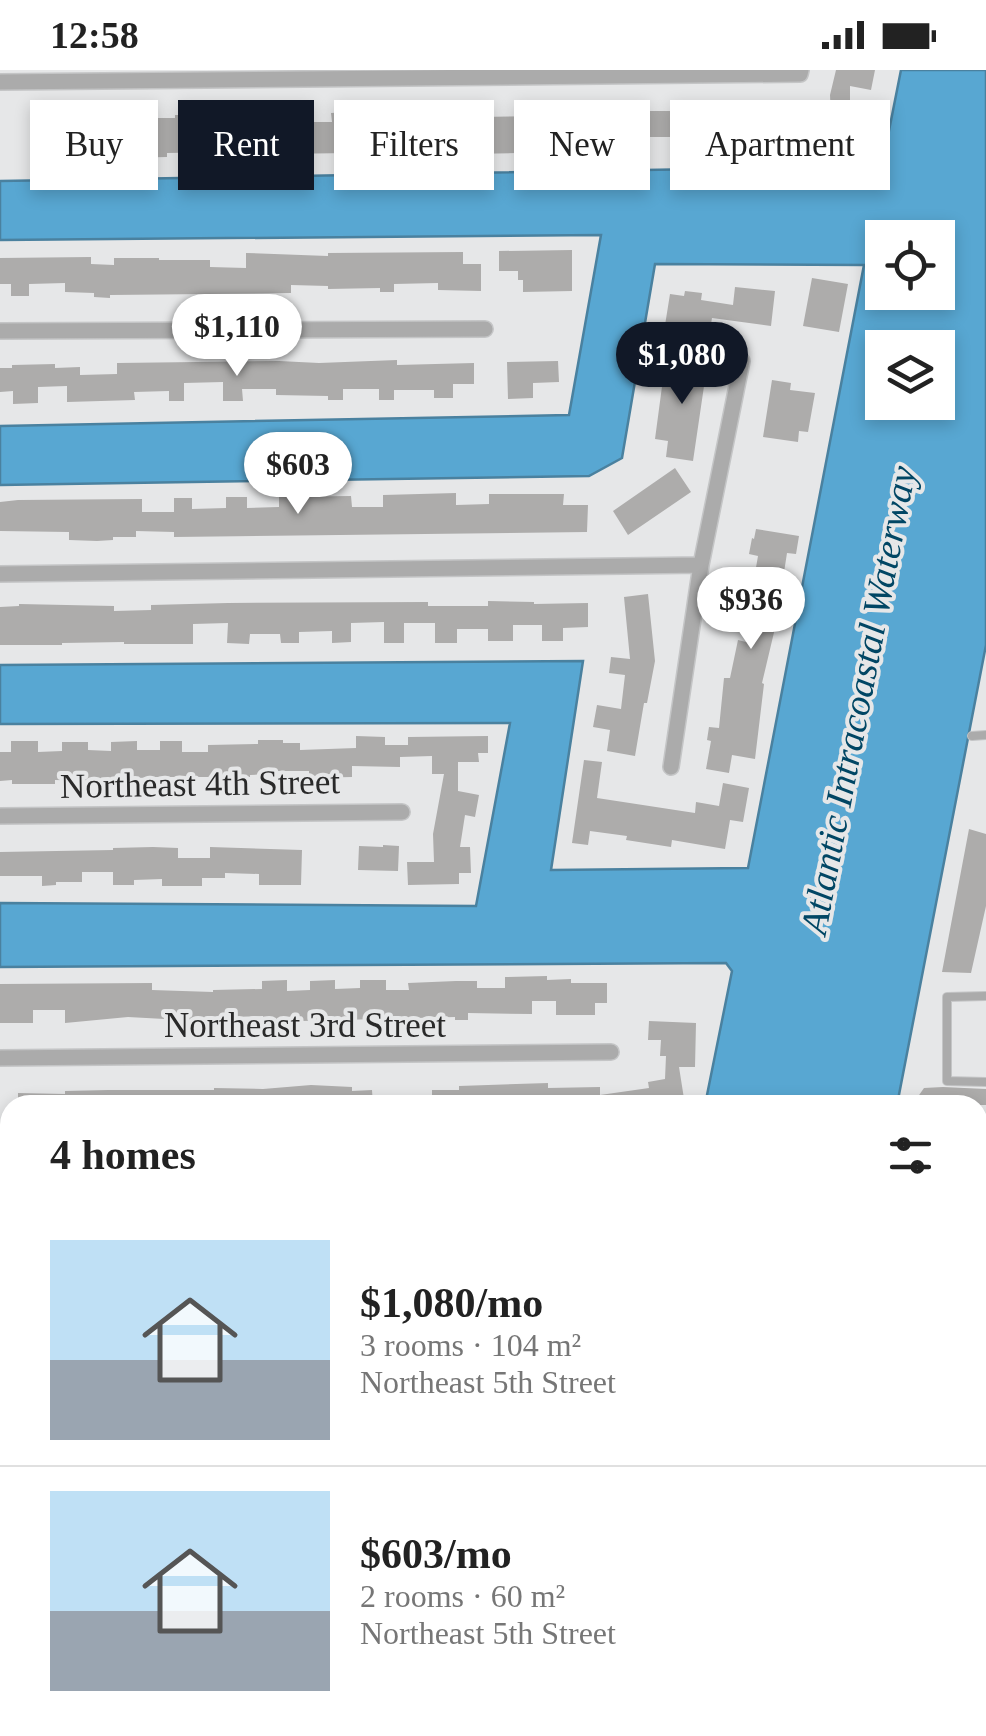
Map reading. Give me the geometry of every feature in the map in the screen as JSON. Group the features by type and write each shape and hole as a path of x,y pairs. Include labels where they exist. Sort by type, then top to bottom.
{"street":[{"path":"0,82 801,72"},
{"path":"0,331 484,329"},
{"path":"671,767 701,565 742,361"},
{"path":"0,574 701,565"},
{"name":"Northeast 4th Street","path":"0,816 402,812"},
{"name":"Northeast 3rd Street","path":"0,1058 611,1052"}],"lane":[{"path":"972,736 986,735"},
{"path":"986,996 947,997 946,1046 947,1081 986,1082"}],"water":[{"name":"Atlantic Intracoastal Waterway","path":"901,70 986,70 986,645 899,1095 707,1095 732,971 726,963 0,967 0,903 476,906 510,723 0,724 0,665 583,661 551,870 748,868 864,265 655,264 622,458 589,476 0,485 0,426 569,415 601,235 0,240 0,181 30,180 30,190 158,190 158,178 178,178 178,190 314,190 314,176 334,175 334,190 494,190 494,173 514,172 514,190 650,190 650,170 670,170 670,190 890,190 890,126"}],"building":[{"path":"836,70 875,70 871,90 850,86 850,100 830,100"},
{"path":"650,111 670,111 670,137 650,137"},
{"path":"334,113 334,153 314,154 314,122 332,122"},
{"path":"175,115 178,153 158,157 158,118"},
{"path":"514,116 514,153 494,153 494,117"},
{"path":"572,250 572,291 523,292 518,271 499,271 499,251"},
{"path":"463,252 463,264 481,264 481,291 438,290 438,283 394,284 394,292 380,292 380,288 291,285 291,293 110,298 65,292 65,283 29,284 29,296 11,296 11,284 0,284 0,258 91,257 91,264 114,265 114,258 210,260 210,267 246,268 246,253 328,256"},
{"path":"812,278 848,284 839,332 803,326"},
{"path":"735,287 775,291 771,326 712,318 709,336 685,332 682,347 662,344 670,294 702,293 701,300 733,305"},
{"path":"677,354 708,359 693,461 666,457 668,441 655,439 663,379 672,381"},
{"path":"397,360 397,365 474,363 474,384 453,384 453,398 434,398 434,390 394,390 394,400 379,400 379,389 343,389 343,400 328,400 328,396 276,395 276,389 242,389 243,401 223,401 223,382 184,383 184,401 169,401 169,391 134,392 135,400 67,402 67,386 38,387 38,403 13,404 13,391 0,392 0,368 12,365 80,367 80,375 117,374 117,363"},
{"path":"558,361 559,382 533,383 533,398 508,399 507,362"},
{"path":"772,380 791,383 790,390 815,393 808,432 799,431 798,442 763,437"},
{"path":"675,468 691,492 628,535 613,511"},
{"path":"456,493 456,505 489,504 489,494 564,494 563,505 588,505 587,532 174,537 174,532 136,531 136,537 97,541 69,540 69,532 0,531 0,502 18,500 142,499 142,512 174,512 174,498 192,498 192,509 226,508 226,497 247,497 247,508 279,507 279,497 351,496 352,507 383,507 383,495"},
{"path":"756,529 799,536 796,554 787,553 762,683 755,759 732,755 729,773 706,769 711,741 707,740 709,727 719,728 724,678 730,678 738,640 750,643 755,621 734,618 738,590 734,589 736,576 754,579 758,556 749,554"},
{"path":"648,594 655,661 635,756 607,751 610,730 593,727 597,705 621,709 625,675 609,673 611,657 630,659 624,597"},
{"path":"488,601 588,603 588,627 563,628 563,641 542,641 542,625 513,625 513,641 488,641 488,629 457,629 457,643 435,643 435,623 404,623 404,643 384,643 384,622 351,623 351,642 332,643 332,631 299,632 299,643 281,643 280,634 250,634 249,644 227,643 228,623 193,624 193,644 0,645 0,607 19,604 114,606 114,611 151,610 151,605 428,602 428,606 488,606"},
{"path":"356,736 385,737 385,745 408,745 408,737 488,736 488,753 478,753 479,762 458,762 458,791 479,795 475,817 465,815 460,847 470,847 471,873 459,873 459,884 408,885 407,862 434,862 433,834 444,774 432,774 432,756 400,757 400,767 352,766 352,777 309,778 309,771 274,771 250,777 55,780 55,784 0,781 0,752 11,752 11,741 38,741 38,752 62,751 62,742 88,742 88,750 111,751 111,742 137,741 137,750 160,750 160,741 182,741 182,752 208,752 208,745 258,744 258,740 300,743 300,750 356,748"},
{"path":"584,760 602,762 597,798 695,813 696,802 719,806 723,783 749,788 743,822 730,820 725,849 672,840 671,847 590,831 588,845 572,843"},
{"path":"969,829 986,834 986,906 971,973 942,972"},
{"path":"359,846 399,846 398,871 358,870"},
{"path":"210,847 302,850 301,885 259,885 259,874 225,873 225,878 202,878 202,886 162,886 162,879 113,885 113,872 82,872 82,882 42,886 42,876 0,876 0,852 178,848 178,858 210,858"},
{"path":"547,976 547,980 571,979 571,983 607,983 607,1003 595,1003 595,1015 556,1015 556,1001 532,1001 532,1014 468,1013 468,1020 455,1017 263,1022 263,1016 201,1021 128,1017 65,1023 65,1010 33,1010 33,1023 0,1023 0,984 152,983 152,990 213,992 262,989 262,981 287,980 287,991 310,990 310,981 335,980 335,989 360,988 360,980 386,980 386,990 409,990 408,983 456,981 477,981 477,988 505,988 505,977"},
{"path":"649,1021 696,1023 695,1067 679,1067 683,1095 600,1095 649,1088 648,1082 665,1079 666,1056 660,1056 661,1040 648,1040"},
{"path":"548,1083 548,1088 600,1087 600,1095 432,1095 432,1090 459,1090 459,1086"},
{"path":"352,1087 352,1091 372,1090 372,1095 18,1095 65,1091"},
{"path":"924,1088 986,1089 986,1095 919,1095"}]}
